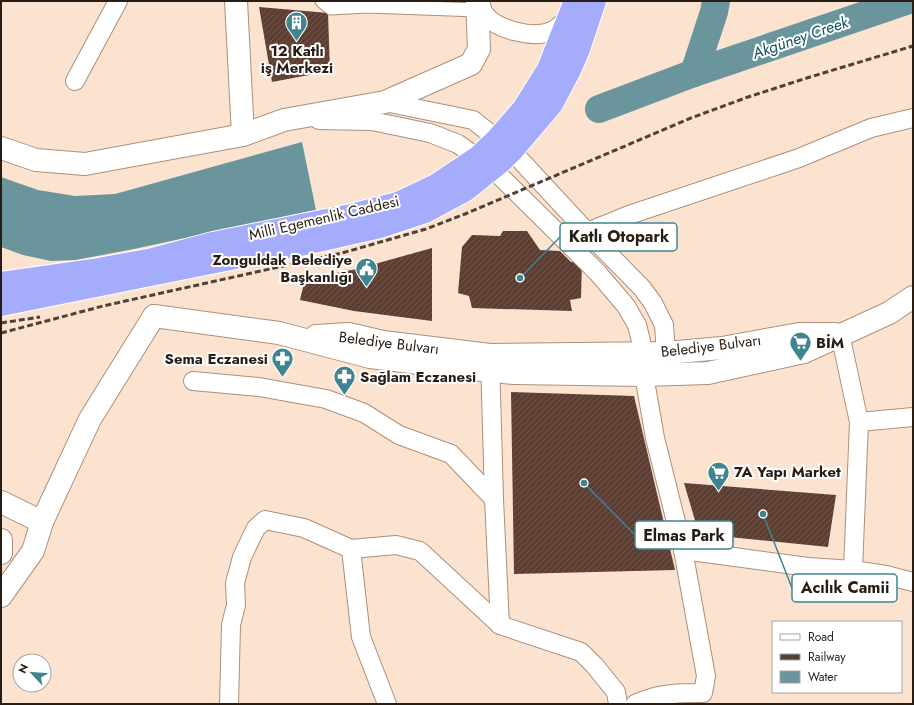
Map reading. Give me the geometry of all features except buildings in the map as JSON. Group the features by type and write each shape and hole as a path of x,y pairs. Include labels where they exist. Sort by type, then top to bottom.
{"highway":[{"path":"1,306 228,260 380,227 425,212 466,190 485,163 552,104 574,62 595,1"},
{"path":"505,145 523,109 548,69 572,9"},
{"name":"Milli Egemenlik Caddesi","path":"1,283 93,270 153,259 213,243 351,216 398,203 485,163"}],"street":[{"path":"75,81 118,1"},
{"path":"236,1 243,135"},
{"path":"322,1 331,8 366,4 478,4"},
{"path":"1,148 36,160 85,164 243,135 284,120 384,102 472,64 479,49 478,4"},
{"path":"478,4 484,13 507,29 522,33 539,34 552,31 572,9"},
{"path":"384,102 473,120 505,145 654,303 664,325 666,352"},
{"path":"587,232 629,215 799,158 871,128 913,118"},
{"path":"284,120 372,121 437,136 458,144 485,163 597,272 626,306 637,324 641,341 644,375 655,438 683,550 706,676 703,693 669,693 648,698 635,704"},
{"name":"Belediye Bulvarı","path":"42,522 90,419 154,316 279,333 297,337 349,334 490,363 514,373 644,375 708,374 804,352 840,334 889,313 913,297"},
{"name":"Belediye Bulvarı","path":"490,363 722,348 799,334 840,334"},
{"path":"840,334 859,422 853,570"},
{"path":"490,363 500,625"},
{"path":"193,381 259,387 326,399 364,413 399,435 451,454 494,499"},
{"path":"859,422 913,418"},
{"path":"1,502 42,522"},
{"path":"229,704 231,625 236,605 234,583 242,557 256,528 265,520 304,528 351,549 396,545 420,551 500,625 581,652 595,666 616,692 618,704"},
{"path":"1,571 42,522"},
{"path":"1,596 33,551 42,522"},
{"path":"1,540 1,553"},
{"path":"351,549 361,637 387,704"},
{"path":"683,550 808,567 853,570 886,575 913,582"}],"water":[{"path":"302,142 316,210 76,260 51,261 23,255 1,247 1,177 38,190 75,196 115,194"}],"waterway":[{"path":"694,73 714,12 716,1"},
{"name":"Akgüney Creek","path":"599,109 694,73 906,1"}],"railway":[{"path":"1,333 103,306 342,253 426,229 465,214 691,118 748,97 913,46"},
{"path":"1,323 40,317"}],"place":[{"name":"12 Katlı iş Merkezi","path":"297,42"},
{"name":"Katlı Otopark","path":"520,278"},
{"name":"Zonguldak Belediye Başkanlığı","path":"367,288"},
{"name":"BİM","path":"801,362"},
{"name":"Sema Eczanesi","path":"283,378"},
{"name":"Sağlam Eczanesi","path":"345,396"},
{"name":"Elmas Park","path":"584,483"},
{"name":"7A Yapı Market","path":"719,492"},
{"name":"Acılık Camii","path":"763,514"}]}
